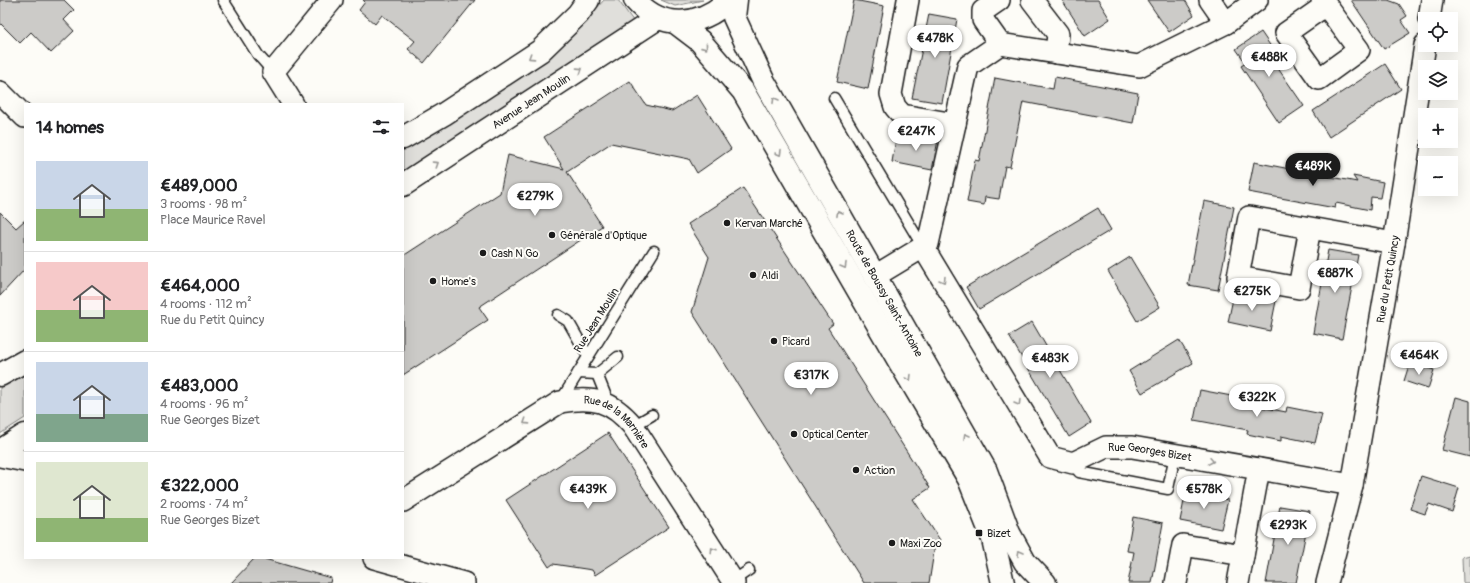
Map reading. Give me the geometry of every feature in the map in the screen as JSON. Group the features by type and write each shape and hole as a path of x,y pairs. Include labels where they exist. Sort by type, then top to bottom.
{"main road":[{"path":"404,137 444,114 540,51 578,14 588,0"},
{"name":"Route de Boussy Saint-Antoine","path":"635,0 642,8 667,20 700,41 743,91 895,355 969,479 993,539 1003,583"},
{"path":"667,20 690,21 705,17 718,10 729,0"},
{"name":"Route de Boussy Saint-Antoine","path":"736,0 734,17 752,59 986,471 1009,533 1025,562 1045,583"},
{"name":"Avenue Jean Moulin","path":"404,184 667,20"},
{"path":"0,375 24,362"},
{"path":"0,451 24,436"},
{"path":"1023,583 1036,583"}],"street":[{"path":"292,103 273,72 332,0"},
{"path":"908,0 891,94 895,107 902,115 955,124"},
{"path":"999,0 982,11 983,20 1000,44"},
{"path":"1032,0 1058,34 1056,53"},
{"path":"1210,0 1226,23"},
{"path":"875,276 928,244 968,66 1000,44 1139,66 1226,23 1257,0"},
{"path":"1430,12 1432,0"},
{"name":"Rue du Petit Quincy","path":"1327,583 1352,485 1394,243 1424,52"},
{"path":"0,92 24,116"},
{"path":"1310,228 1394,243"},
{"path":"923,247 1050,457 1073,463"},
{"name":"Rue de la Marnière","path":"404,500 560,402 583,399 609,404 622,413 633,426 739,578"},
{"name":"Rue Georges Bizet","path":"1073,463 1106,447 1132,447 1352,485"},
{"path":"0,456 24,461"},
{"path":"1238,583 1259,469"},
{"path":"1176,583 1183,545 1243,555"},
{"path":"383,560 464,583"}],"lane":[{"path":"223,0 258,55 273,72"},
{"path":"834,98 923,247"},
{"name":"Rue Jean Moulin","path":"560,402 654,251"},
{"path":"558,315 568,321 588,356"},
{"path":"578,373 597,374 618,357"},
{"path":"597,374 609,404"},
{"path":"633,426 652,415"},
{"path":"1073,463 1079,472 1168,489 1175,454"}],"shaded area":[{"path":"604,0 618,0 634,22 404,173 404,149 498,91 586,20"},
{"path":"661,0 703,0 675,6"},
{"path":"24,375 24,419 0,434 0,388"},
{"path":"1470,555 1470,583 1463,583 1462,557"}],"building":[{"path":"0,0 64,0 74,10 64,20 74,31 51,53 31,32 20,43 0,23"},
{"path":"363,0 475,0 424,63 408,49 415,41 382,15 375,24 359,10 365,2"},
{"path":"854,0 884,6 868,89 837,82"},
{"path":"1062,0 1098,0 1110,19 1085,36"},
{"path":"1147,0 1185,0 1194,15 1169,32"},
{"path":"1351,0 1388,0 1399,4 1407,16 1401,20 1410,33 1384,49"},
{"path":"929,14 957,19 942,103 912,98"},
{"path":"1261,32 1280,60 1275,64 1304,106 1279,123 1241,66 1246,63 1236,49"},
{"path":"1385,64 1401,89 1329,137 1313,111"},
{"path":"1055,77 1138,93 1133,123 1023,102 1010,167 1005,166 999,199 985,197 984,205 967,202 975,160 979,161 995,78 1053,89"},
{"path":"630,81 646,105 672,111 697,95 731,149 697,173 689,159 611,143 567,172 602,226 479,307 488,320 404,374 404,255 500,193 508,155 564,169 544,137"},
{"path":"906,134 938,140 932,170 892,162 896,139 904,141"},
{"path":"1254,162 1357,182 1353,176 1383,182 1380,198 1371,197 1370,210 1336,203 1335,208 1248,192"},
{"path":"743,188 833,324 828,328 930,488 913,499 940,540 935,545 929,583 864,583 692,312 709,257 688,224"},
{"path":"1204,201 1234,207 1218,290 1188,285"},
{"path":"1098,208 1111,230 979,309 966,287"},
{"path":"0,212 16,228 24,221 24,270 0,296"},
{"path":"1328,250 1358,255 1342,339 1313,333"},
{"path":"1130,257 1160,307 1137,321 1108,271"},
{"path":"1234,294 1276,301 1270,331 1228,322"},
{"path":"1032,322 1091,423 1069,437 1009,336"},
{"path":"1179,340 1193,363 1142,393 1129,371"},
{"path":"1410,362 1434,370 1428,389 1404,381"},
{"path":"1200,390 1242,398 1241,403 1286,412 1287,407 1322,414 1315,443 1281,436 1281,441 1247,434 1248,430 1194,420"},
{"path":"1456,397 1470,401 1470,457 1442,450"},
{"path":"608,433 669,527 595,575 592,570 553,564 549,567 506,500"},
{"path":"1421,476 1459,488 1452,512 1429,504 1425,514 1410,509"},
{"path":"1186,491 1228,500 1221,529 1180,521"},
{"path":"1280,506 1310,511 1296,583 1266,583"},
{"path":"1133,517 1163,523 1152,583 1128,583 1134,552 1127,551"},
{"path":"254,559 264,559 331,578 330,583 231,583"}],"place":[{"name":"Kervan Marché","path":"727,223"},
{"name":"Générale d'Optique","path":"552,235"},
{"name":"Cash N Go","path":"483,253"},
{"name":"Aldi","path":"753,275"},
{"name":"Home's","path":"433,281"},
{"name":"Picard","path":"774,341"},
{"name":"Optical Center","path":"794,434"},
{"name":"Action","path":"856,470"},
{"name":"Bizet","path":"979,533"},
{"name":"Maxi Zoo","path":"892,543"}]}
